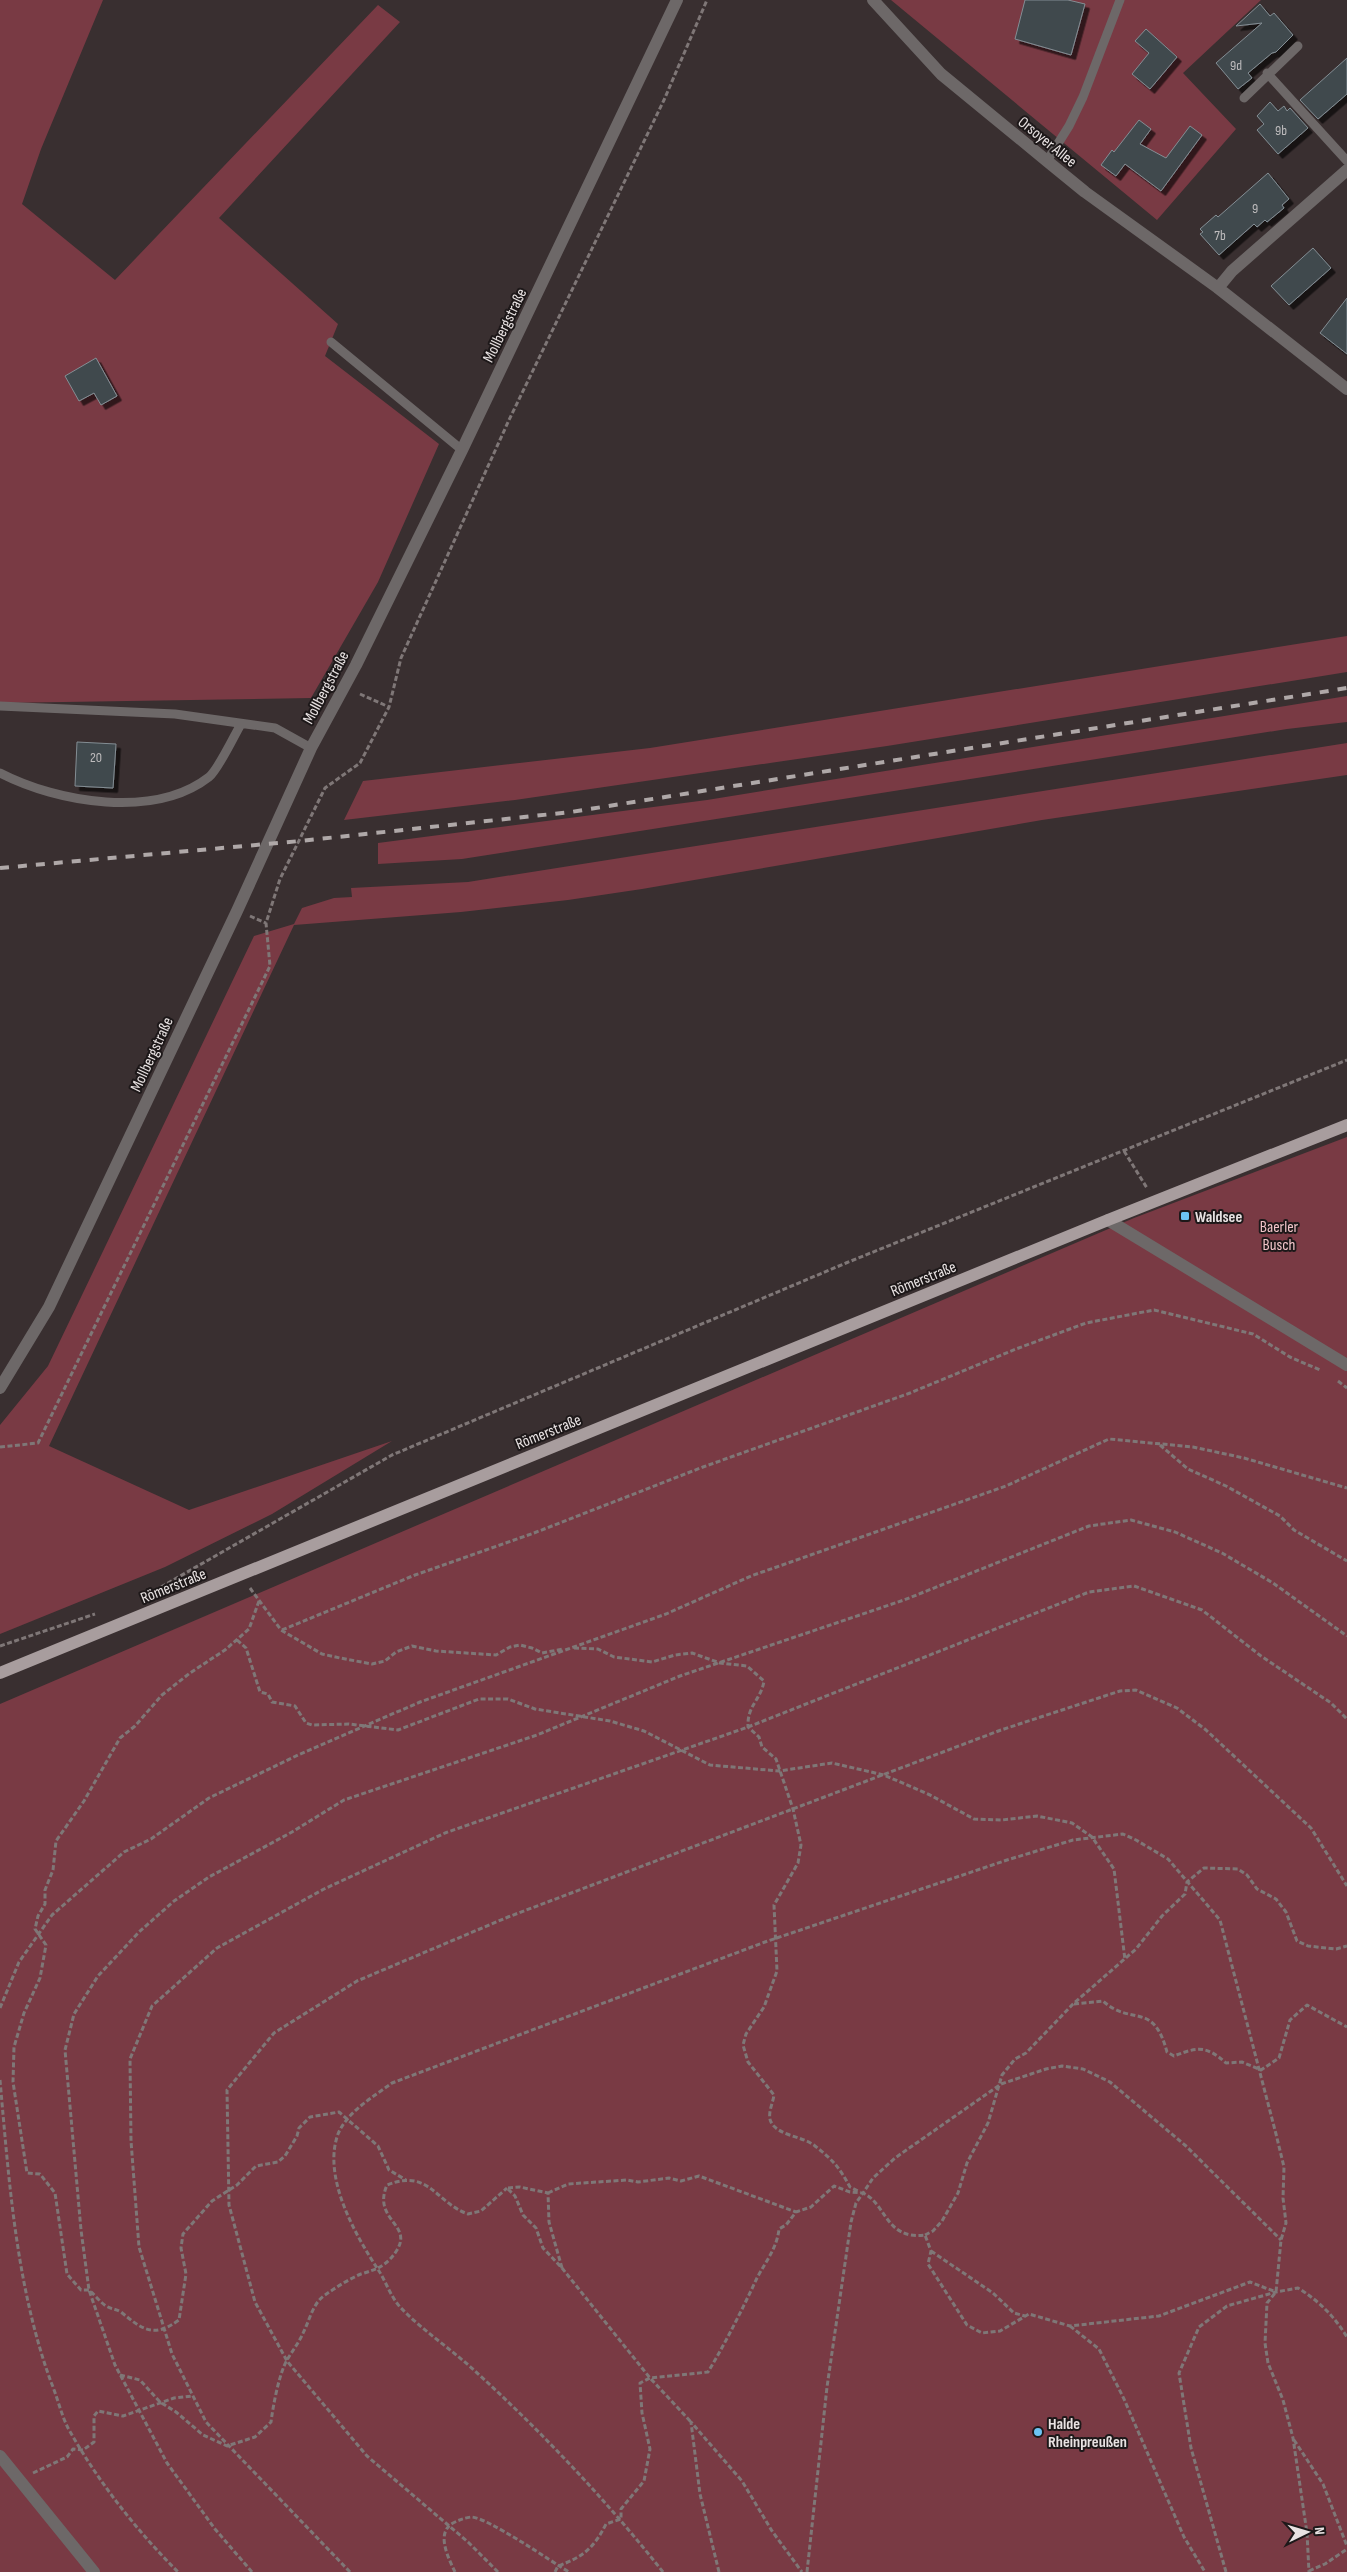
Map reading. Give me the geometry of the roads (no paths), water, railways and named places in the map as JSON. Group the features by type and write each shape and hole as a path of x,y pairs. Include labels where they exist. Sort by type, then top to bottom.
{"main road":[{"name":"Römerstraße","path":"0,1673 1108,1220 1347,1125"}],"street":[{"name":"Mollbergstraße","path":"0,1388 49,1307 237,911 311,748 462,450 677,0"},
{"name":"Orsoyer Allee","path":"873,0 941,74 1047,161 1085,192 1218,288 1347,389"},
{"path":"1218,288 1232,272 1347,170"},
{"path":"1108,1220 1347,1365"},
{"path":"0,2456 94,2572"}],"lane":[{"path":"1047,161 1069,126 1083,97 1120,0"},
{"path":"1244,98 1298,46"},
{"path":"1267,74 1347,161"},
{"path":"331,342 462,450"},
{"path":"0,706 175,714 275,728 311,748"},
{"path":"0,773 52,794 93,801 141,802 176,796 211,776 241,724"}],"railway":[{"path":"0,868 300,841 571,812 1347,688"}],"place":[{"name":"Waldsee","path":"1185,1216"},
{"name":"Halde Rheinpreußen","path":"1038,2432"}],"park label":[{"name":"Baerler Busch","path":"1279,1235"}]}
